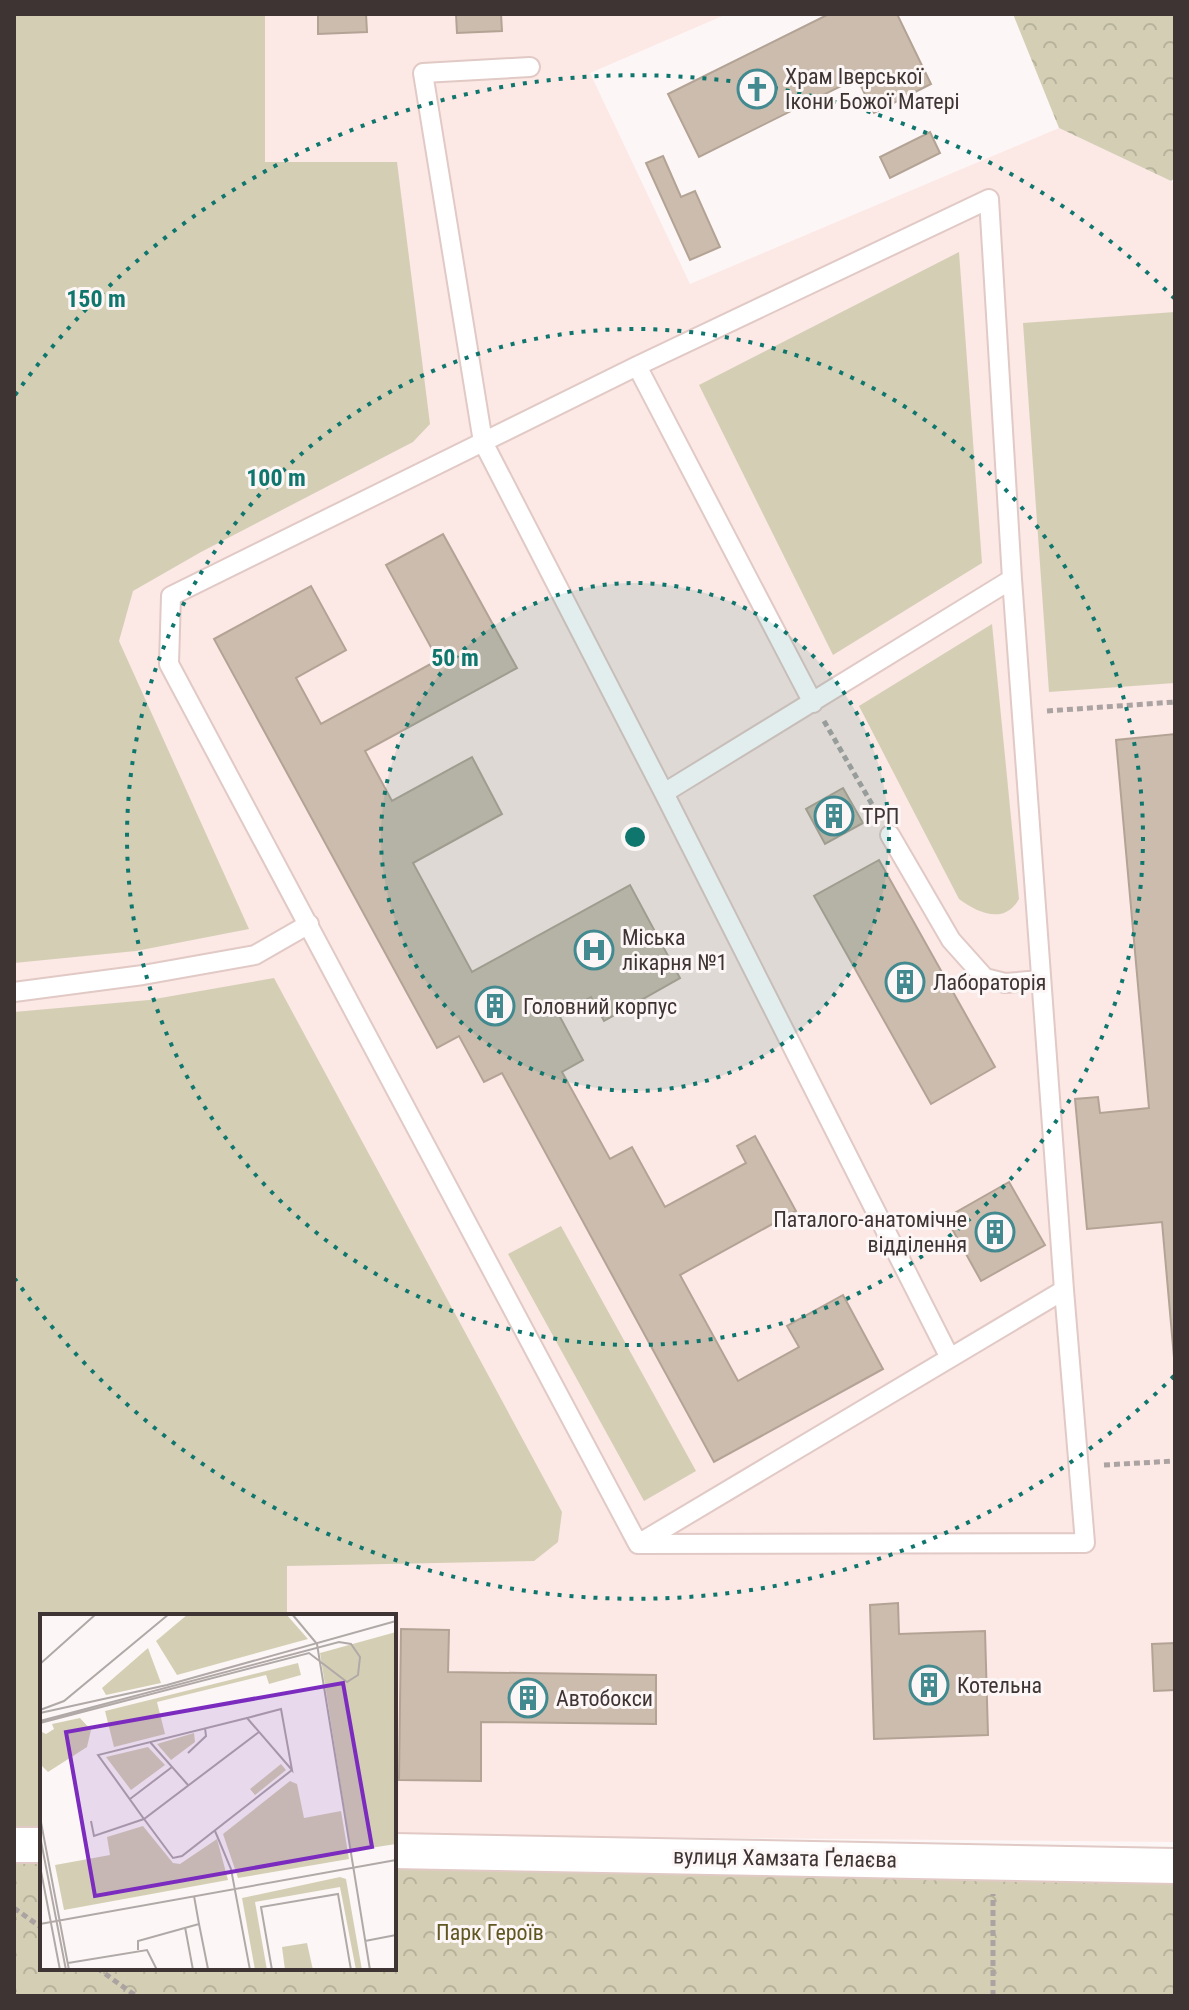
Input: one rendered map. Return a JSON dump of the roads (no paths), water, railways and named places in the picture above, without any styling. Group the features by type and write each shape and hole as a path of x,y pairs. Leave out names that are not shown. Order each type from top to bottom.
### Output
{"street":[{"path":"14,1845 40,1845"},
{"name":"вулиця Хамзата Ґелаєва","path":"396,1851 1175,1866"}],"lane":[{"path":"530,67 423,73 483,442 950,1358"},
{"path":"989,199 1012,579 1085,1543 638,1544 169,664 171,596 637,366 989,199"},
{"path":"637,366 813,703"},
{"path":"664,793 1012,579"},
{"path":"890,835 951,940 985,978 1005,983 1041,980"},
{"path":"14,992 143,975 255,955 309,924"},
{"path":"638,1544 1064,1290"}],"place":[{"name":"Храм Іверської Ікони Божої Матері","path":"757,89"},
{"name":"ТРП","path":"834,816"},
{"name":"Міська лікарня №1","path":"594,950"},
{"name":"Лабораторія","path":"905,982"},
{"name":"Головний корпус","path":"495,1006"},
{"name":"Паталого-анатомічне відділення","path":"995,1232"},
{"name":"Котельна","path":"929,1685"},
{"name":"Автобокси","path":"528,1698"}],"park label":[{"name":"Парк Героїв","path":"490,1932"}]}
